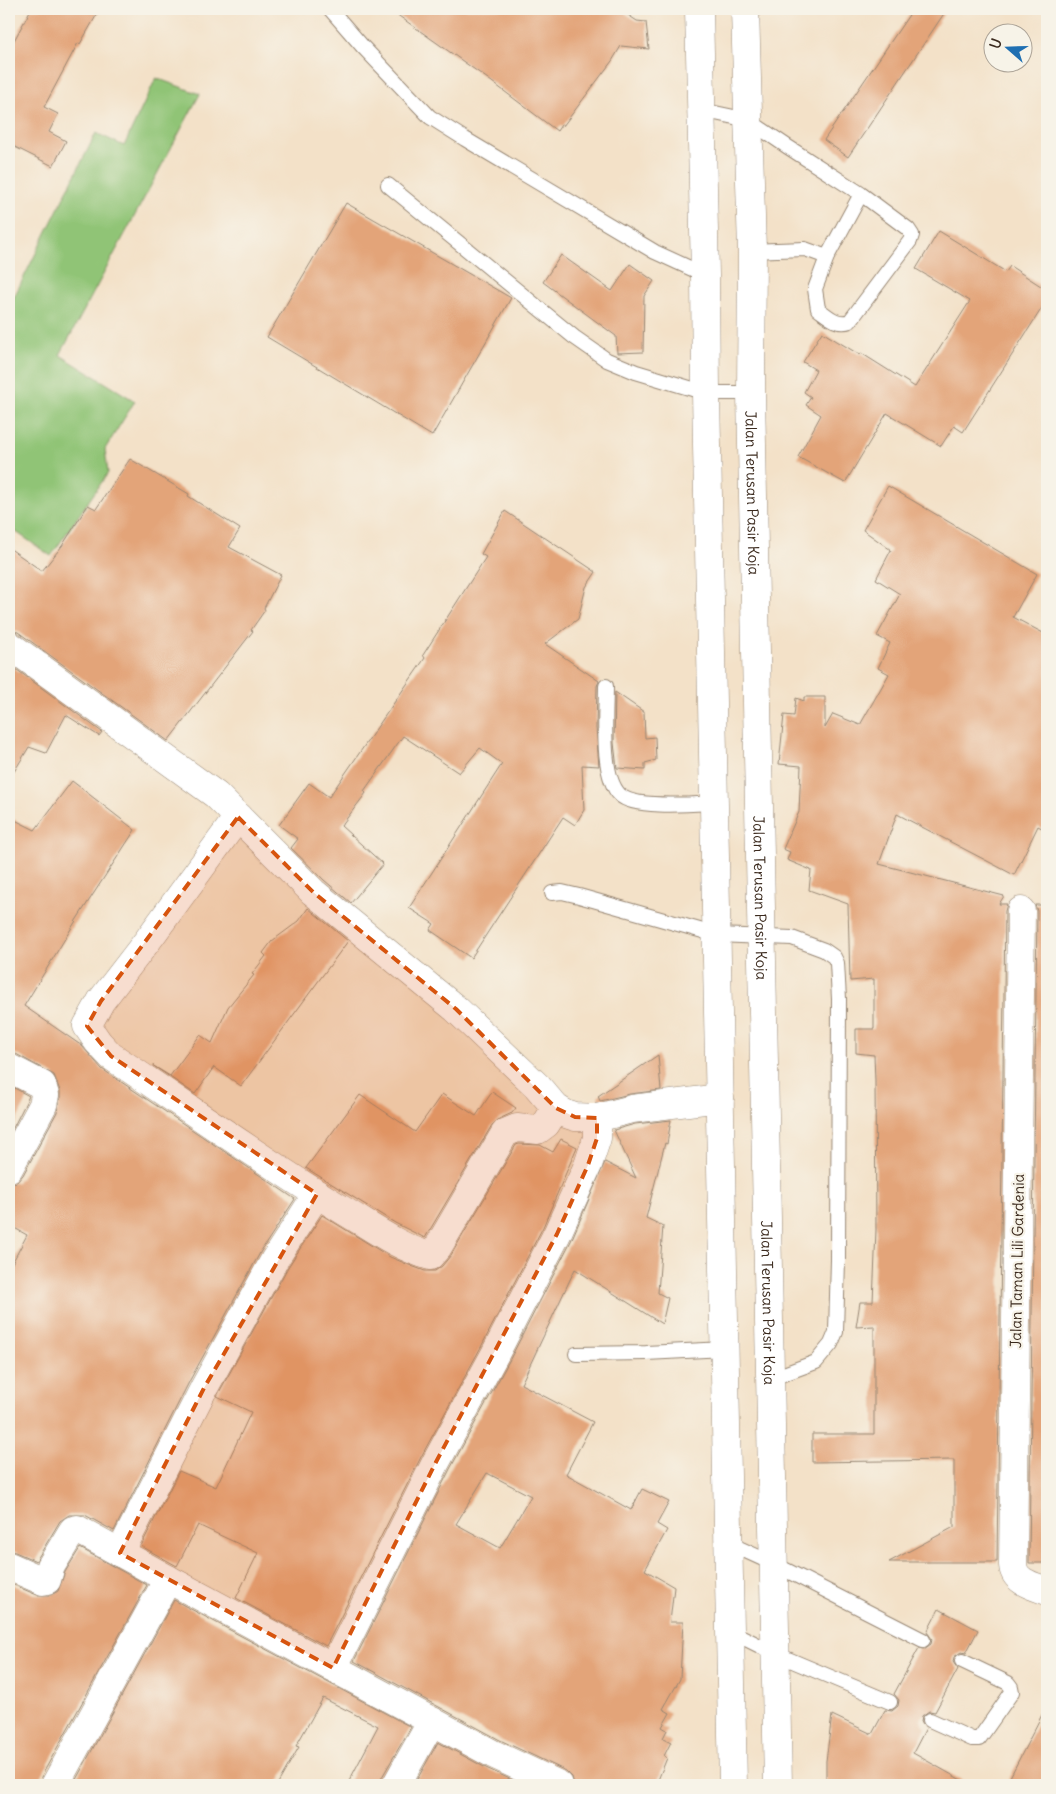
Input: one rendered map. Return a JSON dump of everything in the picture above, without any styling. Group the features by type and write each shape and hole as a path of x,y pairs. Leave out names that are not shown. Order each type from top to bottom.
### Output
{"street":[{"path":"699,9 706,275 706,393 733,1785"},
{"name":"Jalan Terusan Pasir Koja","path":"745,9 752,251 751,393 778,1785"},
{"path":"9,645 216,796 312,892 456,1009 537,1086 556,1108 575,1117 597,1118 632,1109 720,1098"},
{"path":"238,817 101,1001 88,1026 98,1042 111,1056 317,1194 394,1240 418,1253 430,1256 438,1247 505,1133 517,1128 538,1130 546,1124 556,1108"},
{"name":"Jalan Taman Lili Gardenia","path":"1021,911 1013,1572 1017,1577 1047,1591"},
{"path":"9,1068 42,1085 45,1095 43,1105 9,1168"},
{"path":"333,1668 436,1462 557,1234 588,1166 597,1138 597,1118"},
{"path":"120,1553 204,1388 275,1259 317,1194"},
{"path":"9,1566 43,1581 47,1580 52,1566 71,1533 73,1530 78,1529 493,1754 558,1785"},
{"path":"56,1785 168,1579"},
{"path":"396,1785 432,1721"}],"lane":[{"path":"330,9 430,117 655,252 706,275"},
{"path":"701,110 748,120 788,148 861,194 908,229 912,235 910,241 850,321 844,324 838,323 818,309 816,289 826,257 861,194"},
{"path":"388,186 574,337 607,360 636,372 706,393 751,393"},
{"path":"752,251 805,249 826,257"},
{"path":"606,686 606,763 612,784 620,796 661,805 714,803"},
{"path":"552,893 562,892 579,896 716,935 792,938 824,950 834,957 837,964 839,999 836,1332 831,1344 816,1362 770,1379"},
{"path":"576,1354 725,1349"},
{"path":"728,1543 774,1564 923,1640"},
{"path":"730,1631 776,1654 890,1702"},
{"path":"930,1720 972,1739 980,1739 1012,1692 1008,1682 962,1661"}],"highlighted area":[{"path":"238,817 313,892 456,1009 556,1108 575,1117 597,1118 597,1138 588,1165 557,1234 436,1462 333,1668 120,1553 204,1388 317,1194 111,1056 87,1026 101,1001"}],"green space":[{"path":"156,78 200,94 60,355 135,401 105,449 108,473 51,556 9,527 9,307 96,133 124,146"}],"building":[{"path":"31,9 100,9 80,44 78,43 44,107 58,114 49,132 66,141 53,166 9,144 9,50"},
{"path":"389,9 619,9 637,21 646,22 649,49 621,46 612,61 563,126 561,125 557,131 488,79"},
{"path":"913,9 947,9 848,157 824,140"},
{"path":"346,203 511,298 432,436 267,337"},
{"path":"939,231 1006,272 1010,266 1047,290 1047,300 963,432 954,426 941,446 887,413 845,483 798,457 821,415 806,405 811,397 804,392 816,370 803,362 822,332 860,355 861,353 915,387 970,301 916,269"},
{"path":"561,255 612,291 630,264 654,281 644,296 643,352 617,353 616,336 543,282"},
{"path":"130,459 189,494 188,496 240,529 229,547 281,575 264,608 265,610 251,630 253,631 168,741 18,632 9,630 9,548 42,571 62,546 88,505 96,509"},
{"path":"888,486 1037,574 1013,617 1047,635 1047,831 1038,826 1014,875 897,814 879,864 1004,896 999,904 1007,904 1005,911 997,1562 889,1562 954,1527 954,1460 812,1462 812,1434 874,1434 874,1326 856,1327 860,1302 873,1302 876,1230 874,1055 856,1053 856,1029 874,1029 874,979 850,981 848,904 809,890 811,870 787,860 790,852 783,849 799,812 801,766 779,764 784,715 794,716 796,698 804,701 804,697 825,697 825,728 833,714 860,725 889,674 878,668 890,643 877,636 900,594 876,579 891,550 863,530"},
{"path":"505,511 596,572 586,587 578,619 545,644 599,681 597,686 596,728 599,766 582,765 584,810 575,825 563,817 471,958 430,930 434,924 409,908 502,764 480,748 459,773 403,736 364,791 366,793 341,826 383,864 351,903 291,848 298,839 279,825 309,783 329,797 425,658 423,655 486,557 481,554"},
{"path":"9,664 102,732 99,736 66,715 46,753 29,747 9,780"},
{"path":"615,692 644,712 645,738 655,737 656,760 645,763 645,770 617,768 614,743"},
{"path":"72,781 135,830 77,919 24,1006 82,1046 102,1069 295,1199 261,1251 190,1380 114,1531 85,1515 69,1515 60,1521 36,1561 9,1551 9,1269 27,1235 9,1225 9,1184 17,1182 23,1175 57,1112 60,1091 54,1075 9,1052 9,817 35,830"},
{"path":"1035,905 1047,905 1047,1563 1029,1563 1037,911"},
{"path":"308,908 348,941 241,1086 214,1067 195,1094 152,1065 170,1076 200,1035 212,1043 228,1007 254,975 252,974 266,956 263,953 272,941 299,921"},
{"path":"658,1055 661,1090 630,1094 600,1101 598,1096"},
{"path":"9,1085 29,1096 9,1136"},
{"path":"492,1092 516,1108 512,1113 499,1119 492,1125 425,1238 395,1223 306,1168 360,1095 415,1132 442,1094 476,1116"},
{"path":"671,1120 667,1144 665,1143 646,1218 663,1226 658,1293 668,1298 662,1324 575,1269 521,1384 593,1422 566,1474 631,1510 642,1489 669,1502 657,1524 667,1530 645,1570 674,1587 670,1622 683,1622 680,1679 663,1709 670,1713 662,1727 667,1730 663,1738 671,1742 664,1756 667,1758 656,1785 574,1785 572,1777 566,1771 500,1740 354,1661 450,1469 571,1241 605,1162 636,1178 614,1130 635,1124","holes":["487,1473 531,1496 500,1548 456,1524"]},
{"path":"561,1139 577,1147 543,1227 422,1455 326,1646 236,1598 258,1553 198,1525 177,1566 141,1546 179,1471 216,1487 251,1412 217,1396 288,1267 322,1215 390,1257 425,1271 435,1271 451,1255 516,1145 540,1145 553,1152"},
{"path":"80,1548 147,1585 41,1777 39,1785 9,1785 9,1583 37,1595 51,1595 58,1591 65,1572"},
{"path":"174,1600 411,1727 382,1777 380,1785 347,1785 378,1726 323,1698 296,1746 299,1747 277,1785 73,1785"},
{"path":"939,1609 978,1630 966,1653 961,1652 954,1657 953,1662 958,1669 935,1712 929,1711 922,1716 921,1721 926,1728 913,1753 970,1785 826,1785 826,1761 832,1715 872,1734 885,1710 892,1711 898,1706 899,1700 894,1694 919,1648 924,1649 931,1644 932,1639 927,1632"},
{"path":"1047,1705 1047,1785 1006,1785"},
{"path":"438,1742 486,1768 523,1785 414,1785"}]}
